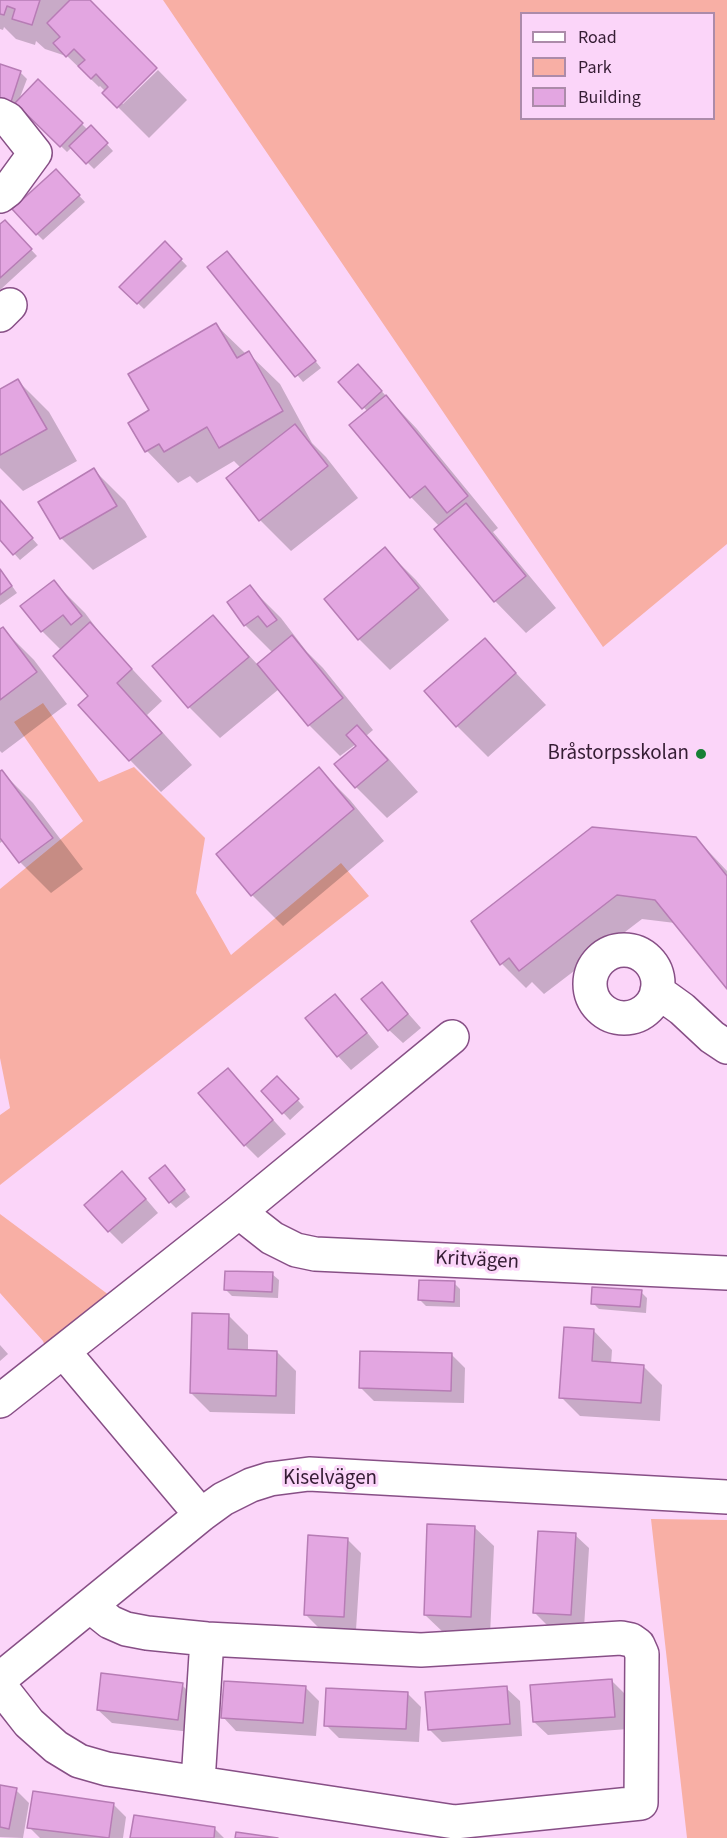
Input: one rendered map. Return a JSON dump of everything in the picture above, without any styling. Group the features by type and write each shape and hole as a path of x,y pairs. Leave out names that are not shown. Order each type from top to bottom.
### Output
{"street":[{"path":"0,115 8,119 35,153 8,190 0,196"},
{"path":"657,991 727,1047"},
{"path":"0,1401 239,1212 452,1037"},
{"name":"Kritvägen","path":"239,1212 272,1238 296,1250 315,1254 727,1273"},
{"path":"63,1352 201,1515"},
{"name":"Kiselvägen","path":"0,1679 201,1515 223,1499 251,1485 270,1479 309,1474 727,1497"},
{"path":"0,1686 29,1723 56,1747 80,1761 107,1769 455,1822 641,1803 642,1654 638,1645 631,1640 621,1638 421,1650 207,1638 126,1629 110,1622 90,1606"},
{"path":"198,1782 207,1638"}],"green space":[{"path":"163,0 727,0 727,544 603,647"},
{"path":"43,703 99,782 134,767 205,838 196,893 231,955 341,863 369,896 0,1185 0,1115 10,1108 0,1058 0,889 83,821 14,722"},
{"path":"0,1214 117,1301 50,1359 43,1341 0,1293"},
{"path":"651,1519 727,1520 727,1838 687,1838"}],"building":[{"path":"0,0 40,0 32,25 12,19 15,9 7,6 4,15 0,14"},
{"path":"70,0 90,0 157,68 117,108 102,93 108,87 96,74 91,79 78,66 85,60 74,49 66,57 53,43 60,37 47,23"},
{"path":"0,64 21,71 11,102 0,99"},
{"path":"38,79 83,123 60,147 15,103"},
{"path":"91,125 108,143 86,164 69,146"},
{"path":"56,169 80,195 36,235 12,209"},
{"path":"5,220 32,249 0,278 0,224"},
{"path":"165,241 182,259 137,304 119,287"},
{"path":"227,251 316,361 295,377 207,267"},
{"path":"216,323 237,358 249,351 283,411 219,448 207,427 164,452 159,444 145,452 128,423 149,410 128,374"},
{"path":"358,364 382,391 362,409 338,382"},
{"path":"18,379 47,429 0,455 0,389"},
{"path":"386,395 468,496 447,513 425,486 410,498 349,425"},
{"path":"295,424 328,466 259,521 226,478"},
{"path":"94,468 117,506 60,539 38,502"},
{"path":"0,500 33,538 13,555 0,540"},
{"path":"466,503 526,576 494,602 434,529"},
{"path":"385,547 419,588 358,640 324,599"},
{"path":"0,569 12,586 0,595"},
{"path":"54,580 82,616 71,625 63,615 41,632 20,606"},
{"path":"250,585 277,620 267,627 258,616 244,626 227,602"},
{"path":"213,615 249,657 188,708 152,666"},
{"path":"90,622 132,669 117,683 162,733 129,761 78,705 88,696 53,656"},
{"path":"3,627 37,672 0,700 0,629"},
{"path":"292,635 343,698 308,726 257,664"},
{"path":"485,638 516,673 456,727 424,691"},
{"path":"357,725 388,760 355,788 334,764 356,746 346,735"},
{"path":"319,767 354,809 251,896 216,854"},
{"path":"2,770 53,838 19,863 0,838 0,771"},
{"path":"592,827 696,837 727,876 727,989 655,900 617,895 519,971 509,958 500,965 471,921"},
{"path":"382,982 408,1014 388,1031 361,999"},
{"path":"335,994 367,1033 337,1057 305,1018"},
{"path":"228,1068 273,1120 244,1146 198,1093"},
{"path":"277,1076 299,1099 282,1114 261,1091"},
{"path":"165,1165 185,1190 169,1203 149,1178"},
{"path":"122,1171 146,1199 108,1232 84,1205"},
{"path":"225,1271 273,1272 272,1292 224,1290"},
{"path":"419,1280 455,1281 454,1302 418,1300"},
{"path":"592,1287 642,1290 640,1307 591,1304"},
{"path":"192,1313 229,1314 228,1349 277,1351 276,1396 190,1393"},
{"path":"564,1327 594,1329 592,1361 644,1365 641,1403 559,1398"},
{"path":"360,1351 452,1353 451,1391 359,1388"},
{"path":"427,1524 475,1526 471,1617 424,1615"},
{"path":"538,1531 576,1533 571,1615 533,1613"},
{"path":"308,1535 348,1538 344,1617 304,1615"},
{"path":"101,1673 183,1683 178,1720 97,1710"},
{"path":"612,1679 615,1717 533,1722 530,1685"},
{"path":"224,1681 306,1686 303,1723 221,1718"},
{"path":"507,1686 510,1724 428,1730 425,1692"},
{"path":"326,1688 408,1692 406,1729 324,1726"},
{"path":"0,1785 17,1788 9,1829 0,1827"},
{"path":"33,1791 114,1803 109,1838 27,1828"},
{"path":"134,1815 215,1827 214,1838 130,1838"},
{"path":"236,1832 278,1838 235,1838"}],"place":[{"name":"Bråstorpsskolan","path":"701,754"}]}
